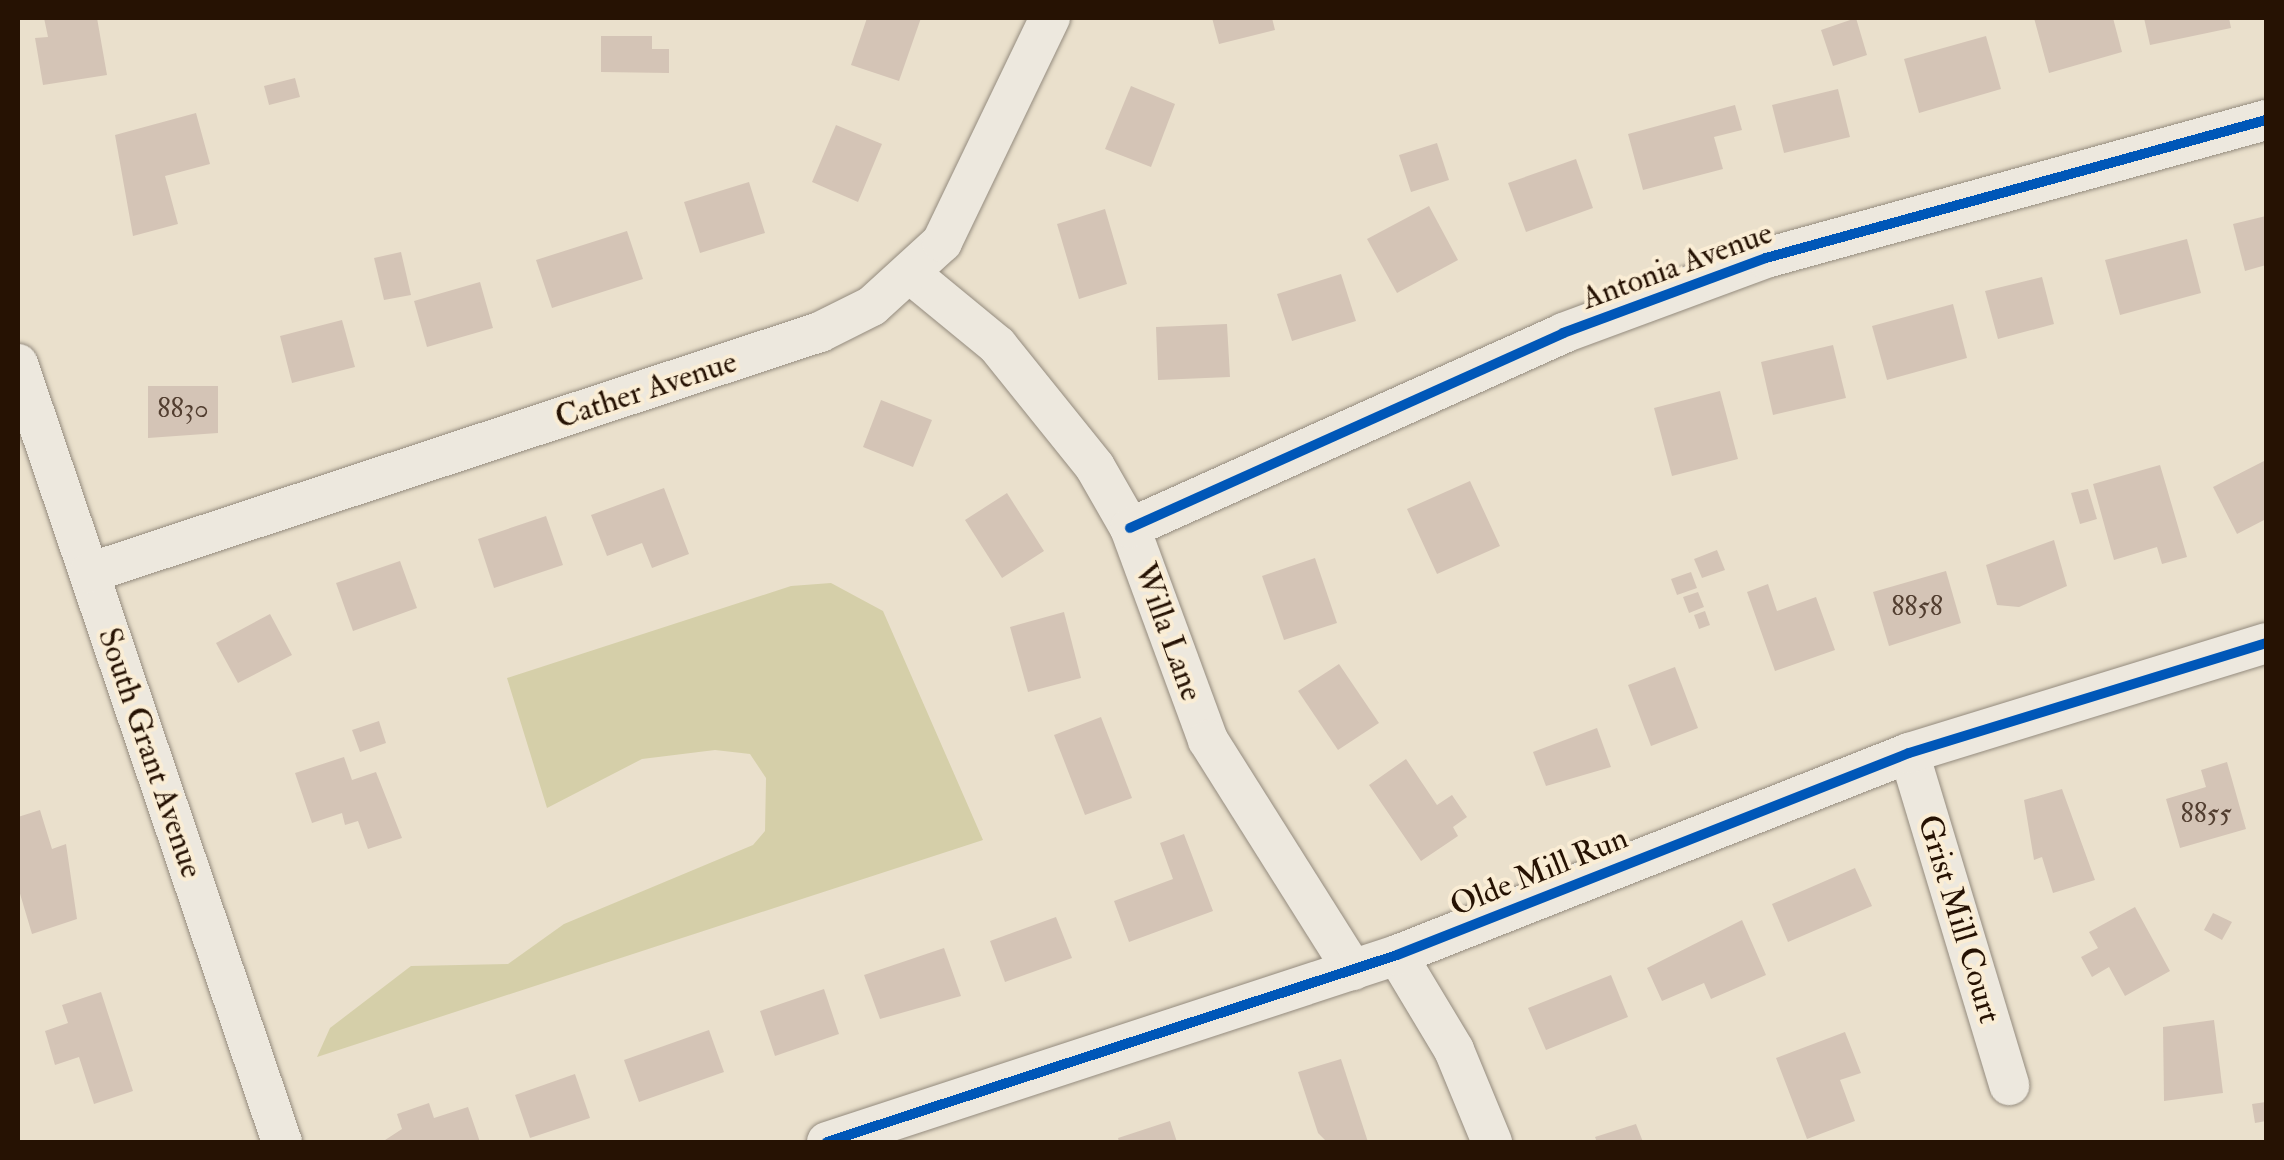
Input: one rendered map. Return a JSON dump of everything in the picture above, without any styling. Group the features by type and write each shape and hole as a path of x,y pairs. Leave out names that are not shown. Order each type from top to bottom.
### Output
{"street":[{"name":"Cather Avenue","path":"89,573 820,332 913,276 942,242 1050,18"},
{"name":"Antonia Avenue","path":"1130,528 1563,333 1766,258 2266,120"},
{"name":"Willa Lane","path":"913,276 997,344 1051,406 1130,528 1208,740 1353,970"},
{"name":"South Grant Avenue","path":"18,364 282,1142"},
{"name":"Olde Mill Run","path":"851,1139 1397,955 1909,753 2266,643"},
{"name":"Grist Mill Court","path":"1909,753 2009,1086"},
{"path":"1397,955 1454,1050 1492,1142"}],"shaded area":[{"path":"831,583 883,611 983,840 317,1057 330,1028 411,966 508,964 564,924 753,845 765,831 766,778 750,754 715,750 642,759 547,808 507,678 791,586"}],"building":[{"path":"44,18 97,18 107,75 43,85 35,38 48,37"},
{"path":"867,18 921,18 899,81 851,65"},
{"path":"1212,18 1272,18 1275,30 1219,44"},
{"path":"1856,18 1867,55 1833,66 1821,30"},
{"path":"2034,18 2113,18 2122,52 2049,73"},
{"path":"2144,18 2229,18 2231,28 2150,45"},
{"path":"601,36 652,36 652,49 669,49 669,73 601,72"},
{"path":"1986,36 2001,89 1919,113 1904,59"},
{"path":"295,78 300,97 269,105 264,86"},
{"path":"1131,86 1175,104 1151,167 1105,149"},
{"path":"1838,89 1850,137 1784,153 1772,105"},
{"path":"1735,105 1742,130 1714,137 1723,169 1643,190 1628,134"},
{"path":"196,113 210,164 165,176 178,224 133,236 115,135"},
{"path":"836,125 882,144 858,202 812,182"},
{"path":"1437,143 1449,180 1411,192 1399,155"},
{"path":"1576,159 1593,208 1526,232 1508,183"},
{"path":"749,182 765,233 700,253 684,202"},
{"path":"1429,206 1458,260 1397,293 1367,239"},
{"path":"1105,209 1127,284 1079,299 1057,224"},
{"path":"2266,216 2266,265 2245,271 2233,224"},
{"path":"627,231 643,279 552,308 536,260"},
{"path":"2187,239 2201,293 2120,315 2105,260"},
{"path":"401,252 411,295 384,300 374,258"},
{"path":"1341,274 1356,321 1292,341 1277,294"},
{"path":"2042,277 2054,324 1998,339 1985,291"},
{"path":"480,282 493,328 427,347 414,301"},
{"path":"1953,304 1967,358 1887,380 1872,326"},
{"path":"342,320 355,367 292,383 280,336"},
{"path":"1227,324 1230,377 1158,380 1156,327"},
{"path":"1833,345 1846,398 1773,415 1761,362"},
{"path":"148,386 218,386 218,433 148,438"},
{"path":"1720,391 1738,459 1672,476 1654,408"},
{"path":"881,400 932,420 913,467 863,447"},
{"path":"2266,460 2266,519 2237,534 2213,487"},
{"path":"2160,465 2187,557 2162,564 2157,547 2114,560 2093,484"},
{"path":"1470,481 1500,546 1437,574 1407,509"},
{"path":"664,488 689,554 652,568 642,543 607,556 591,515"},
{"path":"2088,489 2097,519 2080,524 2071,493"},
{"path":"1007,493 1044,551 1002,578 965,520"},
{"path":"546,516 563,565 494,588 478,539"},
{"path":"2054,540 2067,586 2019,607 1997,605 1986,565"},
{"path":"1717,550 1725,570 1702,578 1694,559"},
{"path":"1315,558 1337,623 1284,640 1262,576"},
{"path":"400,561 417,608 353,631 336,583"},
{"path":"1946,571 1961,623 1889,646 1873,592"},
{"path":"1691,572 1697,588 1677,595 1671,579"},
{"path":"1768,584 1777,611 1816,597 1835,650 1775,671 1747,592"},
{"path":"1698,592 1704,607 1689,613 1683,597"},
{"path":"1705,611 1710,625 1699,629 1694,615"},
{"path":"1064,612 1081,678 1028,692 1010,627"},
{"path":"270,614 292,655 238,683 216,643"},
{"path":"1339,664 1379,723 1338,750 1298,691"},
{"path":"1675,667 1698,728 1651,746 1628,685"},
{"path":"1101,717 1132,798 1085,815 1054,735"},
{"path":"379,721 386,743 360,752 352,730"},
{"path":"1597,728 1611,767 1546,786 1533,752"},
{"path":"344,757 352,780 376,772 402,838 368,849 358,821 345,825 342,813 312,823 295,773"},
{"path":"1406,759 1437,805 1452,795 1467,817 1453,827 1458,836 1421,861 1369,785"},
{"path":"2227,762 2246,829 2180,848 2166,799 2206,787 2201,770"},
{"path":"2062,789 2095,880 2053,893 2042,857 2034,860 2024,800"},
{"path":"40,810 52,849 66,844 77,919 32,934 18,887 18,817"},
{"path":"1184,834 1213,911 1129,942 1114,901 1173,879 1160,843"},
{"path":"1855,868 1872,906 1788,942 1772,904"},
{"path":"2135,907 2170,971 2125,996 2109,967 2092,977 2081,957 2098,948 2089,932"},
{"path":"2213,913 2232,922 2222,940 2204,930"},
{"path":"1056,917 1072,958 1005,982 990,941"},
{"path":"1742,920 1766,975 1711,999 1704,983 1662,1001 1647,968"},
{"path":"944,948 961,996 880,1019 864,975"},
{"path":"1611,975 1628,1017 1546,1050 1528,1008"},
{"path":"824,989 839,1034 775,1056 760,1011"},
{"path":"101,992 133,1091 94,1104 79,1057 55,1065 45,1031 68,1023 62,1005"},
{"path":"2214,1020 2223,1093 2164,1101 2163,1027"},
{"path":"709,1030 724,1072 639,1102 624,1060"},
{"path":"1845,1032 1861,1073 1840,1080 1855,1121 1807,1139 1776,1058"},
{"path":"1341,1059 1368,1142 1327,1142 1318,1133 1298,1072"},
{"path":"575,1074 590,1118 530,1138 515,1095"},
{"path":"2266,1102 2266,1121 2255,1123 2252,1104"},
{"path":"429,1103 434,1118 468,1107 480,1142 382,1142 402,1129 397,1114"},
{"path":"1170,1121 1177,1142 1119,1142 1118,1138"},
{"path":"1636,1124 1643,1142 1597,1142 1595,1137"}],"cycle path":[{"path":"1130,528 1563,333 1766,258 2266,120"},
{"path":"827,1142 1397,955 1909,753 2266,643"}]}
